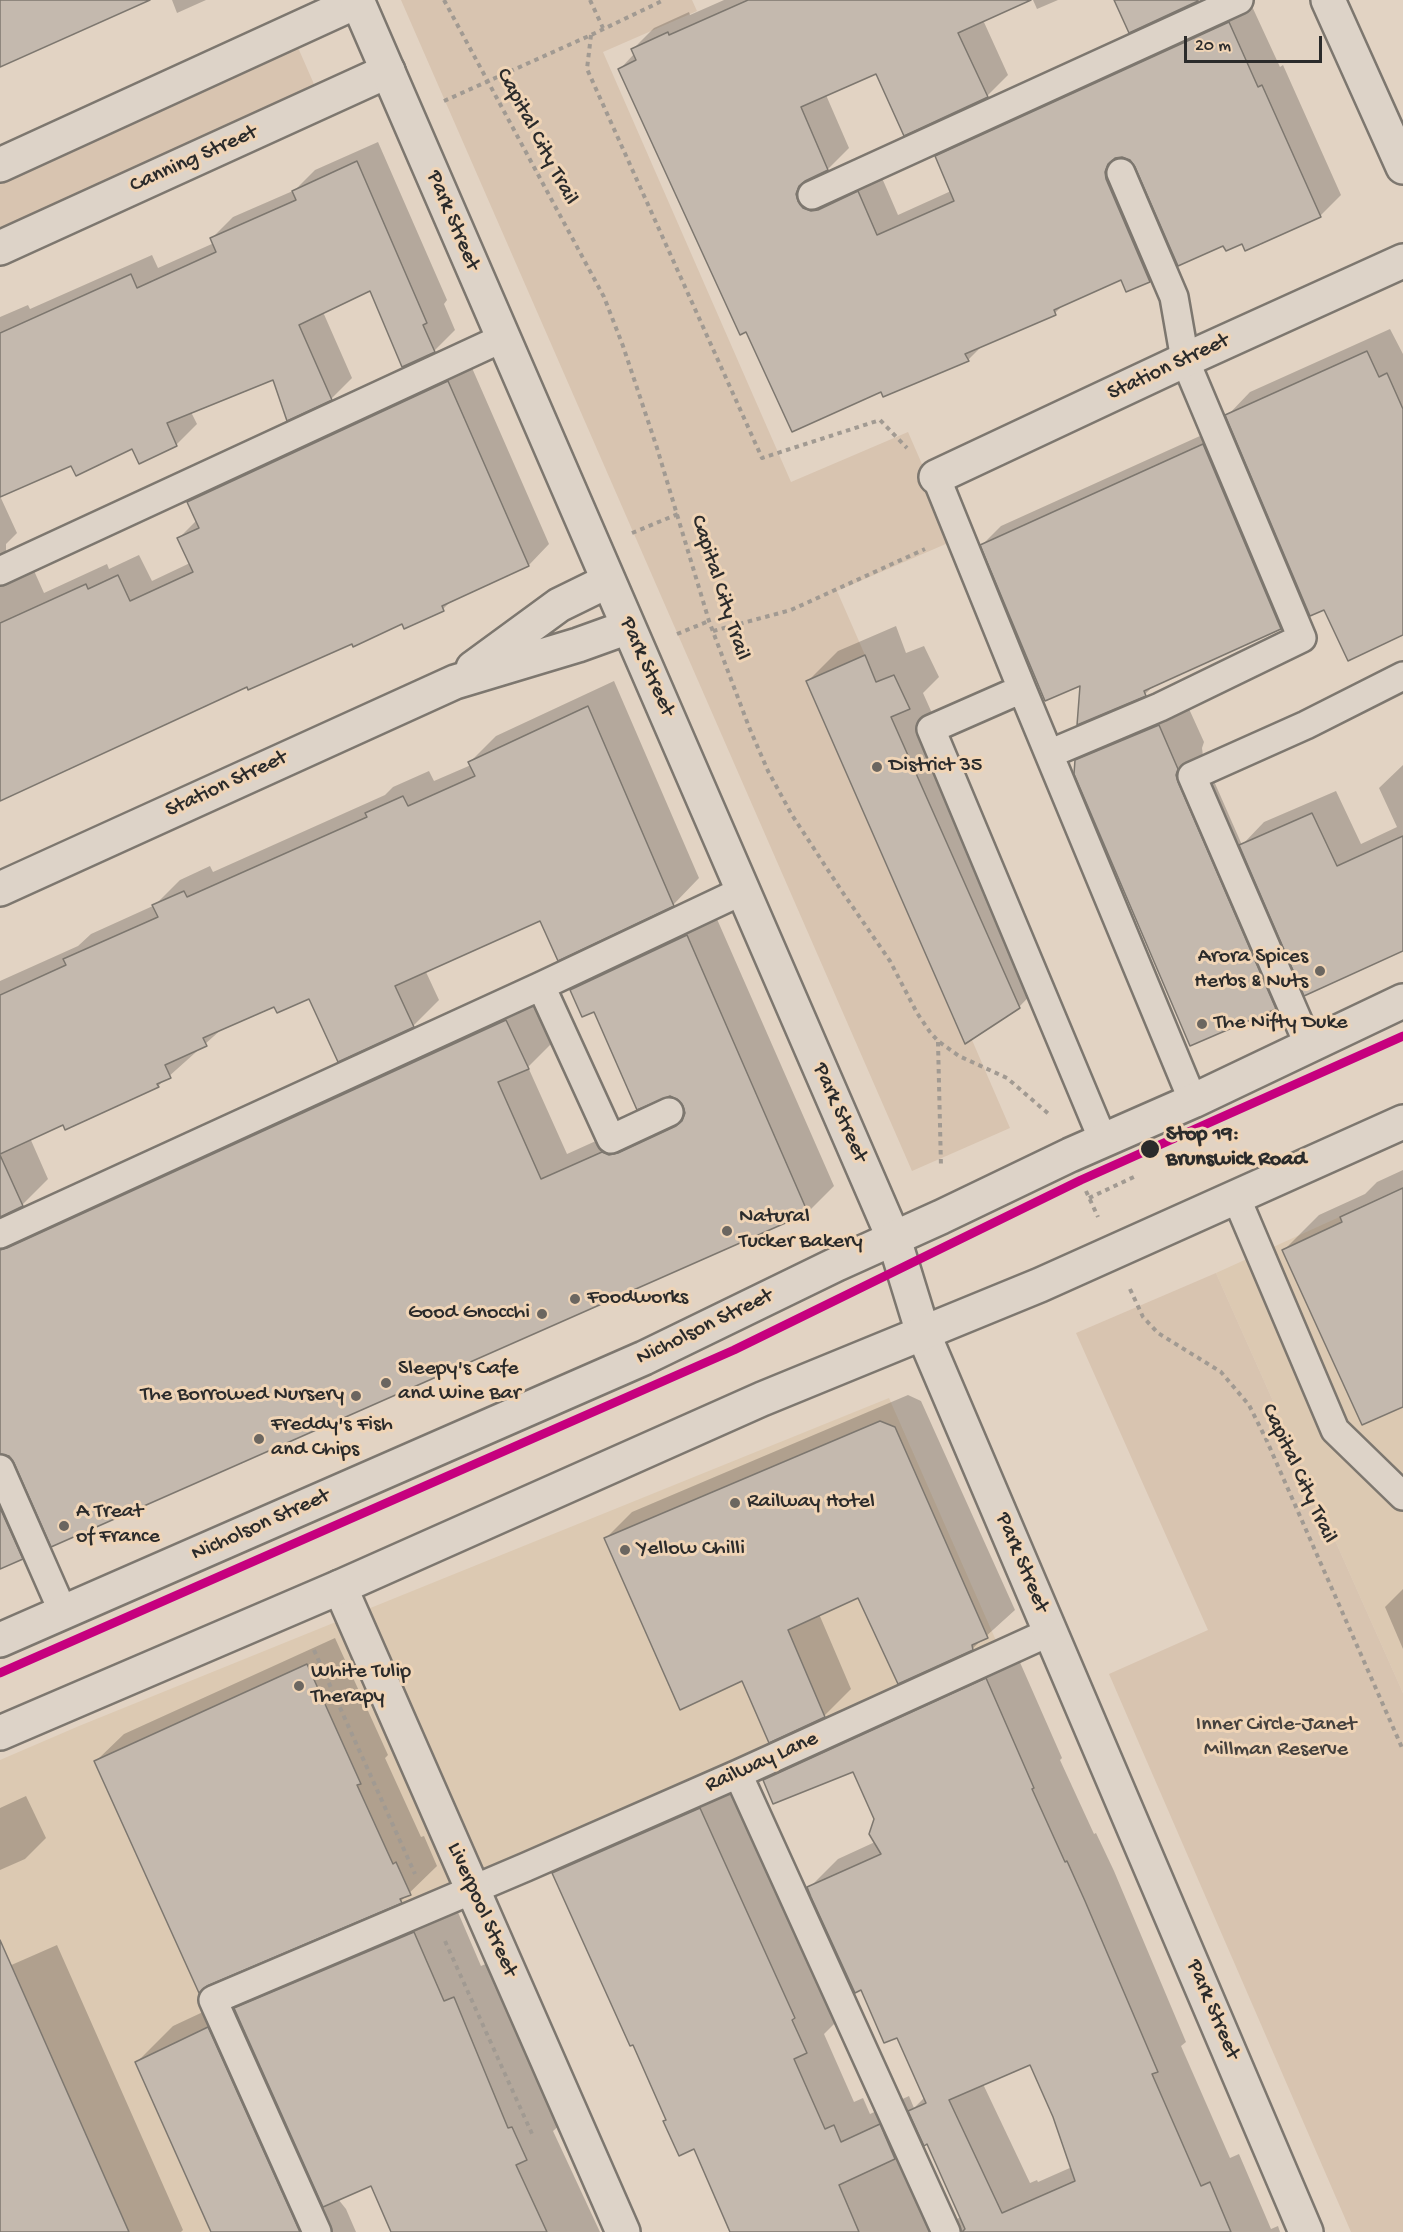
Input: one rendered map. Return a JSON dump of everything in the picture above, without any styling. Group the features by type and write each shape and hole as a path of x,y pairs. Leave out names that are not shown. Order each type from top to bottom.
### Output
{"street":[{"path":"1328,0 1403,167"},
{"path":"0,165 358,1"},
{"name":"Park Street","path":"358,1 894,1239 923,1333 1306,2232"},
{"name":"Canning Street","path":"0,248 388,71"},
{"name":"Station Street","path":"936,477 1403,261"},
{"name":"Station Street","path":"455,681 559,605 608,580"},
{"name":"Station Street","path":"0,889 455,681 578,645 628,627"},
{"name":"Nicholson Street","path":"0,1640 644,1358 837,1264 1103,1140 1193,1101 1403,1001"},
{"path":"0,1733 340,1587 762,1399 1040,1285 1403,1122"},
{"name":"Liverpool Street","path":"340,1587 623,2232"}],"lane":[{"path":"812,195 1239,0"},
{"path":"1048,754 1160,707 1302,638 1185,360 1174,297 1121,173"},
{"path":"0,571 503,338"},
{"path":"936,477 1048,754 1193,1101"},
{"path":"1309,1046 1192,776 1306,725 1403,676"},
{"path":"1022,689 932,729 1103,1140"},
{"path":"0,1234 542,986 742,891"},
{"path":"542,986 611,1139 669,1112"},
{"path":"1236,1197 1335,1430 1403,1496"},
{"path":"0,1469 63,1612"},
{"name":"Railway Lane","path":"317,2232 213,2000 472,1891 738,1774 1050,1632"},
{"path":"738,1774 946,2232"}],"path":[{"name":"Capital City Trail","path":"444,0 604,297 627,357 713,631 768,771 792,815 890,961 917,1013 938,1041 959,1056 1007,1078 1054,1119"},
{"path":"590,0 603,28"},
{"path":"487,82 664,0"},
{"path":"591,35 587,69 762,458 880,420 936,477"},
{"path":"594,548 678,514"},
{"path":"713,631 791,610 958,533"},
{"path":"938,1041 941,1167"},
{"path":"1089,1198 1136,1176"},
{"name":"Capital City Trail","path":"1113,1252 1135,1303 1151,1326 1158,1333 1221,1372 1249,1405 1403,1750"}],"shaded area":[{"path":"1403,1188 1403,1693 1216,1273"},
{"path":"889,1398 998,1645 199,1995 305,2232 0,2232 0,1760"}],"green space":[{"path":"401,0 692,0 697,11 603,52 791,482 908,432 955,540 837,591 865,655 806,681 964,1043 972,1040 1010,1128 912,1171"},
{"path":"296,43 317,91 0,236 0,179"},
{"name":"Inner Circle-Janet Millman Reserve","path":"1216,1273 1403,1693 1403,2232 1351,2232 1109,1674 1208,1630 1076,1333"}],"building":[{"path":"0,0 150,0 0,67"},
{"path":"748,0 1031,0 958,33 988,97 904,136 876,74 801,107 828,170 799,186 796,194 803,208 811,211 818,210 858,191 877,235 954,201 935,156 1229,22 1258,87 1262,85 1321,217 1245,251 1242,244 1226,251 1223,246 1178,266 1135,167 1130,160 1122,157 1115,158 1108,164 1105,172 1106,179 1150,282 1126,292 1121,280 1054,310 1056,315 965,354 969,361 883,397 881,392 792,432 746,332 740,335 618,69 636,60 631,49"},
{"path":"1114,0 1198,0 1198,1 1129,33"},
{"path":"357,161 427,323 423,325 435,352 402,367 370,291 299,325 332,400 287,421 273,380 167,423 177,446 139,464 132,449 76,476 71,466 0,497 0,333 131,274 137,288 216,252 210,238 296,200 292,191"},
{"path":"1367,351 1379,377 1387,373 1403,409 1403,635 1348,661 1324,610 1310,616 1225,415"},
{"path":"448,381 529,566 442,606 444,611 404,629 402,624 353,647 352,644 248,690 247,687 0,801 0,623 86,584 88,589 118,575 130,601 193,572 177,538 199,528 187,502"},
{"path":"1203,444 1281,629 1144,691 1146,696 1077,725 1080,686 1045,701 980,545"},
{"path":"865,655 876,682 894,675 910,709 891,717 1020,1008 965,1044 806,681"},
{"path":"588,706 674,906 558,961 540,921 395,986 414,1027 338,1062 309,999 277,1013 274,1007 203,1038 207,1046 165,1065 171,1078 157,1084 159,1087 65,1130 63,1125 0,1154 0,995 66,965 63,959 158,917 152,905 184,891 187,897 367,817 365,813 403,796 408,806 475,776 468,762"},
{"path":"1159,725 1178,769 1176,775 1178,782 1276,1009 1190,1046 1074,774 1075,760"},
{"path":"1312,813 1337,866 1403,836 1403,951 1304,996 1239,845"},
{"path":"687,935 808,1213 51,1547 14,1463 9,1456 0,1454 0,1250 506,1020 529,1069 498,1082 541,1179 602,1152 609,1155 618,1153 676,1126 682,1121 685,1113 683,1106 670,1096 637,1110 594,1012 582,1017 570,990"},
{"path":"0,1155 23,1206 0,1217"},
{"path":"1403,1188 1403,1407 1362,1425 1282,1250 1342,1222 1340,1217"},
{"path":"880,1421 895,1427 988,1638 972,1645 973,1650 898,1684 858,1598 788,1630 825,1717 769,1743 742,1681 680,1710 604,1538"},
{"path":"0,1508 23,1559 0,1569"},
{"path":"307,1664 361,1784 357,1785 393,1864 396,1862 411,1895 400,1899 402,1903 207,1986 199,1993 94,1761"},
{"path":"986,1678 1034,1788 1032,1789 1085,1901 1158,2072 1152,2074 1201,2186 1210,2182 1231,2232 962,2232 965,2229 927,2144 924,2146 908,2111 926,2103 897,2038 884,2043 861,1990 855,1993 807,1887 881,1854 869,1834 874,1819 853,1772 773,1804 763,1780","holes":["1030,2065 1053,2117 1075,2181 1002,2213 949,2100"]},
{"path":"700,1808 795,2018 792,2020 807,2053 794,2059 825,2129 834,2125 841,2142 880,2124 895,2159 839,2185 859,2232 730,2232 694,2149 679,2156 633,2045 630,2046 552,1873"},
{"path":"414,1932 444,2001 454,1997 508,2128 512,2127 527,2160 516,2165 547,2232 391,2232 371,2186 323,2207 234,2008"},
{"path":"0,1940 129,2232 0,2232"},
{"path":"208,2027 300,2232 211,2232 135,2062"}],"transit line":[{"path":"0,1673 734,1350 1081,1180 1403,1036"}],"place":[{"name":"District 35","path":"877,767"},
{"name":"Arora Spices Herbs & Nuts","path":"1320,971"},
{"name":"The Nifty Duke","path":"1202,1024"},
{"name":"Stop 19: Brunswick Road","path":"1150,1149"},
{"name":"Natural Tucker Bakery","path":"727,1231"},
{"name":"Foodworks","path":"575,1299"},
{"name":"Good Gnocchi","path":"542,1314"},
{"name":"Sleepy's Cafe and Wine Bar","path":"386,1383"},
{"name":"The Borrowed Nursery","path":"356,1396"},
{"name":"Freddy's Fish and Chips","path":"259,1439"},
{"name":"Railway Hotel","path":"735,1503"},
{"name":"A Treat of France","path":"64,1526"},
{"name":"Yellow Chilli","path":"625,1550"},
{"name":"White Tulip Therapy","path":"299,1686"}]}
